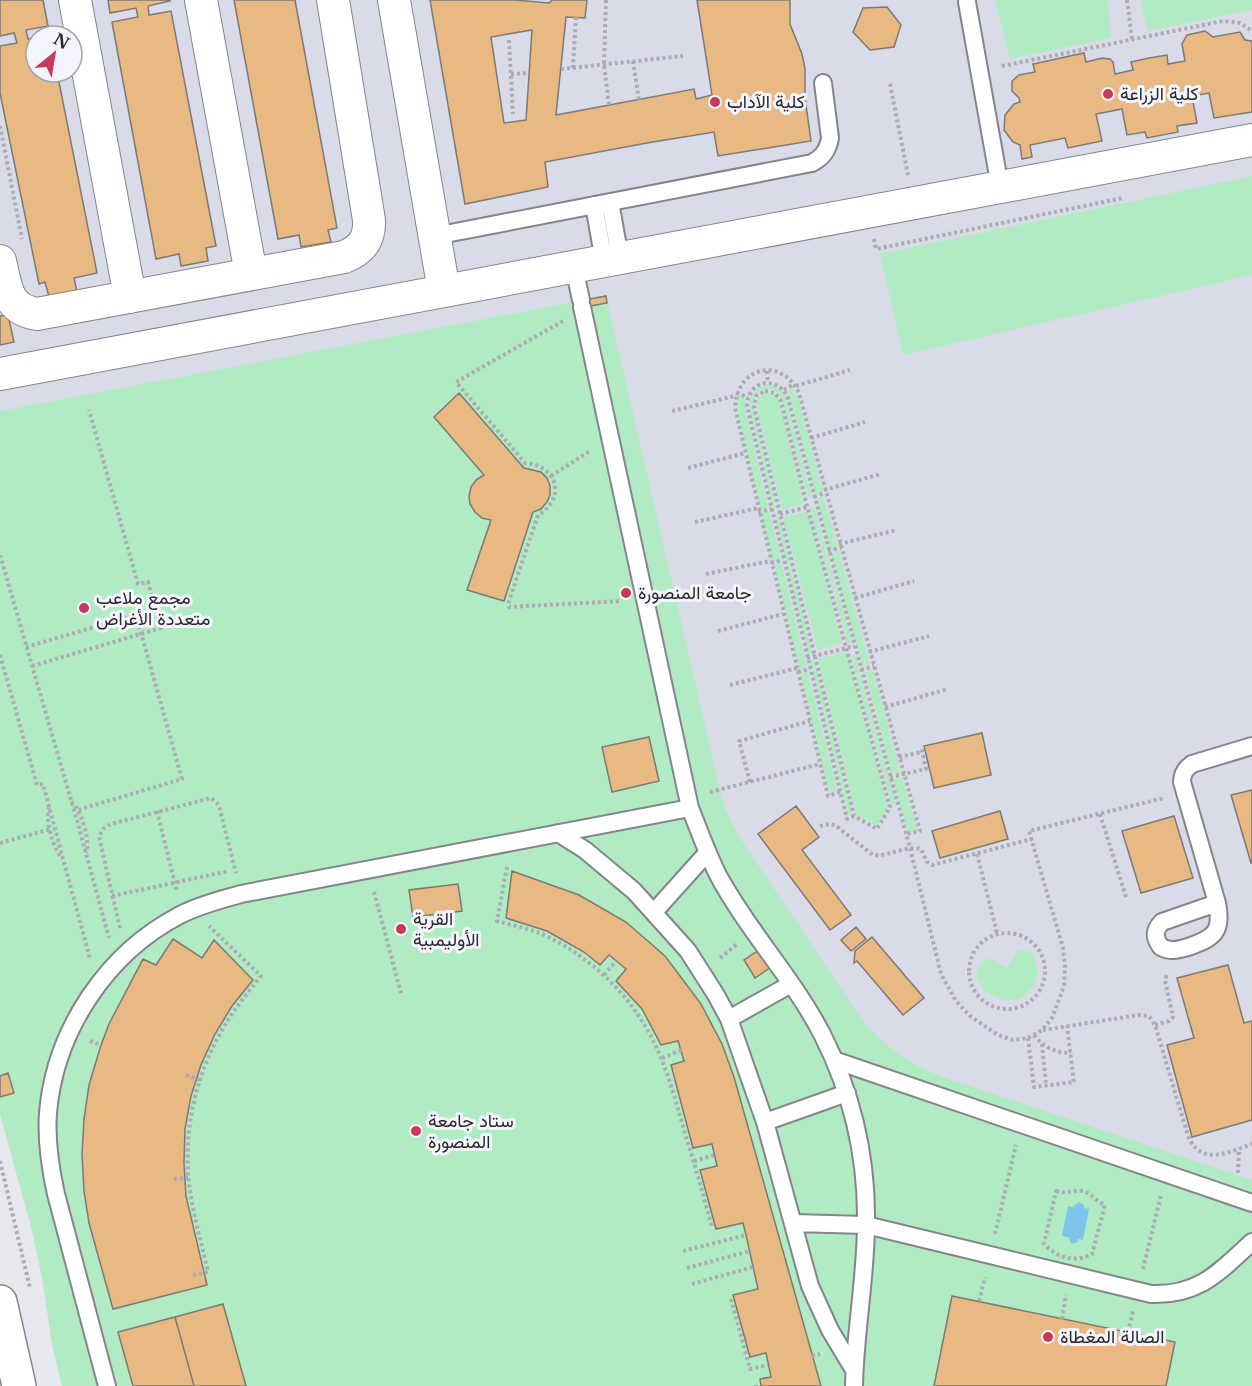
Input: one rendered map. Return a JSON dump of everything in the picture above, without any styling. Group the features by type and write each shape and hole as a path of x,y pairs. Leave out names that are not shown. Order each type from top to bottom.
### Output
{"main road":[{"path":"15,1297 20,1386"}],"street":[{"path":"75,0 130,297"},
{"path":"201,0 251,274"},
{"path":"11,252 8,294 12,301 23,310 37,314 353,254 367,239 369,220 333,0"},
{"path":"394,0 444,291"},
{"path":"0,374 1252,140"}],"lane":[{"path":"966,2 1000,187"},
{"path":"435,236 812,163 819,159 829,146 823,83"},
{"path":"602,204 612,259"},
{"path":"574,267 689,803 707,853 718,875 808,1009 834,1060 847,1093 862,1158 866,1225 854,1378"},
{"path":"1217,903 1182,777 1188,767 1252,746"},
{"path":"107,1386 56,1194 48,1140 48,1113 59,1059 81,1009 121,959 153,932 182,914 241,894 558,833 689,803"},
{"path":"558,833 610,870 654,912 702,972 729,1019 765,1122 810,1286 854,1378"},
{"path":"654,912 707,853"},
{"path":"729,1019 791,984"},
{"path":"834,1060 1252,1203"},
{"path":"765,1122 847,1093"},
{"path":"793,1223 866,1225 1138,1292 1165,1294 1191,1289 1214,1276 1252,1242"}],"path":[{"path":"606,0 604,65 609,105"},
{"path":"1127,0 1132,39"},
{"path":"573,68 576,17"},
{"path":"979,71 1232,21 1252,31"},
{"path":"509,40 513,114"},
{"path":"561,69 683,56"},
{"path":"633,62 639,100"},
{"path":"511,74 529,73"},
{"path":"890,84 906,169"},
{"path":"0,126 11,252"},
{"path":"582,308 575,316 560,322 456,382 525,463 540,466 555,483 554,498 550,506 538,515 508,605 511,608 622,601"},
{"path":"784,390 850,370"},
{"path":"767,371 768,383"},
{"path":"840,792 828,796 770,562 735,408 736,395 744,380 751,374 767,371 782,374 795,385 920,831 906,834"},
{"path":"854,816 847,819 747,406 748,397 755,387 768,383 779,386 788,398 942,974 956,1001 970,1017 998,1035 1013,1040 1028,1038 1042,1030 1052,1018 1064,986 1063,948 1029,831 1185,793"},
{"path":"890,807 807,504 782,401 775,393 765,391 756,396 754,407 854,816 877,829 890,807 898,805"},
{"path":"672,411 736,395 748,397"},
{"path":"32,666 160,628 148,582 138,584 90,410"},
{"path":"811,438 865,422"},
{"path":"551,476 610,437"},
{"path":"688,468 745,453"},
{"path":"695,522 758,510 779,511 807,504 825,492 881,474"},
{"path":"828,551 897,530"},
{"path":"0,555 86,853 121,959"},
{"path":"706,574 783,560"},
{"path":"855,598 914,581"},
{"path":"718,631 783,614"},
{"path":"27,646 136,615 182,779 78,810"},
{"path":"869,652 929,636"},
{"path":"807,658 854,646"},
{"path":"0,655 37,785 43,784 50,807 98,985"},
{"path":"861,670 873,666"},
{"path":"730,685 810,669"},
{"path":"885,706 948,689"},
{"path":"750,782 739,741 810,721"},
{"path":"890,777 926,769 921,749 899,757"},
{"path":"689,803 750,782 820,764"},
{"path":"121,959 112,896 100,841 100,833 111,824 207,798 214,800 219,806 241,894"},
{"path":"71,801 78,810 88,843 86,853"},
{"path":"50,807 47,814 55,848 63,859"},
{"path":"157,812 182,914"},
{"path":"1100,814 1126,897"},
{"path":"820,826 836,825 873,855 880,856 910,848 921,849 927,862 932,865 1032,839"},
{"path":"0,843 51,829"},
{"path":"977,854 997,933"},
{"path":"368,868 401,993"},
{"path":"112,896 235,869"},
{"path":"503,884 497,921 537,933 581,956 619,990 638,1013 654,1039 694,1161 712,1227"},
{"path":"702,972 754,930"},
{"path":"193,1275 208,1272 192,1206 188,1178 189,1129 195,1096 206,1063 221,1032 261,976 216,932"},
{"path":"997,933 1024,936 1035,944 1046,969 1038,994 1029,1003 1016,1008 1003,1009 990,1005 979,998 971,986 968,973 969,960 980,943 997,933"},
{"path":"604,975 616,961"},
{"path":"1155,1025 1169,1021 1173,1017 1165,977 1170,970"},
{"path":"1042,1030 1144,1015 1153,1020 1155,1025 1188,1136 1195,1148 1200,1152 1213,1155 1252,1144"},
{"path":"1028,1038 1034,1087 1074,1082 1067,1026"},
{"path":"1034,1035 1042,1044 1056,1051 1071,1053"},
{"path":"1042,1044 1046,1085"},
{"path":"662,1058 681,1050"},
{"path":"186,1075 201,1080"},
{"path":"979,1301 1022,1124"},
{"path":"694,1161 714,1155"},
{"path":"0,1161 15,1297"},
{"path":"1128,1332 1166,1173"},
{"path":"174,1179 188,1178"},
{"path":"1056,1191 1087,1192 1096,1201 1105,1205 1092,1254 1071,1259 1056,1254 1044,1244 1056,1191"},
{"path":"682,1251 746,1235"},
{"path":"687,1268 750,1251"},
{"path":"692,1284 753,1267"},
{"path":"730,1299 750,1369 768,1365"},
{"path":"1062,1319 1065,1300"}],"shaded area":[{"name":"جامعة المنصورة","path":"0,0 1252,0 1252,1386 62,1386 52,1344 32,1230 0,1114"}],"green space":[{"path":"995,0 1108,0 1111,38 1010,59"},
{"path":"1140,0 1252,0 1252,10 1148,31"},
{"path":"1252,176 1252,275 903,355 880,254"},
{"name":"القرية الأوليمبية","path":"606,296 720,790 726,810 738,835 865,1024 905,1058 951,1080 1252,1180 1252,1386 62,1386 52,1344 32,1230 0,1114 0,411"},
{"path":"765,385 776,386 785,394 812,497 808,498 780,395 772,389 764,390 756,396 753,407 776,508 773,509 749,406 753,393"},
{"path":"792,387 798,397 823,492 815,494 789,392"},
{"path":"766,393 776,395 780,403 804,504 782,509 756,407 758,398"},
{"path":"738,395 745,398 745,408 768,507 760,510 737,410"},
{"path":"823,496 838,547 830,549 816,498"},
{"path":"814,507 852,643 848,644 810,508"},
{"path":"769,511 781,559 772,561 760,513"},
{"path":"808,511 842,643 818,650 783,517"},
{"path":"774,513 778,513 812,653 808,654"},
{"path":"839,551 870,664 862,666 831,554"},
{"path":"781,562 807,667 799,669 774,564"},
{"path":"847,652 888,807 876,826 856,814 818,659"},
{"path":"855,655 896,803 892,805 851,656"},
{"path":"810,659 814,659 852,814 848,815"},
{"path":"873,670 900,772 892,774 865,672"},
{"path":"808,672 837,790 829,793 800,673"},
{"path":"902,777 917,829 908,832 893,779"},
{"path":"1021,950 1032,952 1036,960 1037,972 1034,984 1025,996 1013,1000 1001,999 989,994 977,976 979,966 989,958 1007,968 1017,952"}],"water":[{"path":"1079,1202 1084,1205 1084,1208 1089,1209 1083,1240 1078,1239 1072,1244 1068,1237 1062,1236 1068,1206 1072,1207"}],"building":[{"path":"0,0 43,0 48,24 24,24 24,84 59,84 97,273 74,278 77,292 49,297 45,282 39,284 0,93 0,46 17,43 14,33 0,36"},
{"path":"108,0 170,0 148,6 149,15 171,11 216,246 206,248 208,261 181,266 179,254 156,259 112,22 138,17 136,8 110,13"},
{"path":"234,0 295,0 337,228 328,230 331,242 301,247 299,235 278,239"},
{"name":"كلية الآداب","path":"430,0 515,0 549,3 552,0 587,0 585,18 566,17 556,115 694,89 696,99 712,95 697,0 790,0 790,24 805,68 805,98 811,141 718,156 714,132 647,143 545,162 548,187 465,204","holes":["532,30 526,120 504,123 491,37"]},
{"path":"887,7 901,25 894,47 870,50 853,32 863,8"},
{"name":"كلية الزراعة","path":"1205,31 1213,37 1240,32 1245,40 1252,41 1252,112 1214,118 1209,93 1192,96 1197,123 1177,126 1178,132 1147,138 1145,132 1127,135 1122,109 1096,114 1102,141 1068,148 1065,138 1030,145 1032,157 1022,159 1020,145 1013,142 1004,130 1005,115 1014,104 1020,102 1012,91 1012,81 1019,75 1035,72 1033,64 1084,53 1086,62 1102,58 1110,59 1113,62 1115,74 1133,70 1131,62 1149,58 1167,55 1168,64 1185,61 1182,44 1187,35"},
{"path":"606,296 607,303 574,309 573,302"},
{"path":"8,315 14,342 0,345 0,316"},
{"path":"459,393 524,468 541,472 547,478 550,486 547,502 541,509 533,512 504,601 467,590 491,520 482,518 470,504 471,487 484,475 434,417"},
{"path":"982,733 991,775 934,788 924,746"},
{"path":"649,737 659,781 612,792 602,747"},
{"path":"1252,790 1252,863 1251,863 1231,795"},
{"path":"796,806 819,837 802,850 851,915 830,930 758,834"},
{"path":"1000,811 1008,839 940,858 932,831"},
{"path":"1174,816 1193,878 1141,893 1122,831"},
{"path":"512,871 579,895 626,922 665,956 701,1004 722,1044 734,1077 821,1386 761,1386 760,1379 771,1377 766,1353 750,1357 733,1295 758,1289 746,1235 743,1223 716,1229 700,1170 717,1166 712,1144 693,1148 671,1065 684,1061 678,1041 661,1045 642,1009 616,981 626,969 609,955 600,965 584,952 547,931 506,918"},
{"path":"458,884 462,911 413,917 409,890"},
{"path":"856,927 866,939 851,951 841,940"},
{"path":"872,937 924,998 903,1015 857,961 854,963 855,951"},
{"path":"173,939 202,958 214,940 253,980 232,1006 215,1034 201,1065 191,1096 185,1129 186,1196 207,1285 113,1309 89,1223 84,1191 82,1154 89,1085 109,1024 143,959 156,965"},
{"path":"759,950 771,967 755,978 744,960"},
{"path":"1228,965 1244,1023 1252,1021 1252,1120 1192,1137 1167,1045 1194,1038 1177,978"},
{"path":"8,1073 14,1093 0,1097 0,1076"},
{"name":"الصالة المغطاة","path":"952,1296 1175,1342 1166,1386 934,1386"},
{"path":"223,1304 246,1386 194,1386 175,1317"},
{"path":"175,1317 194,1386 133,1386 118,1332"}],"place":[{"name":"كلية الزراعة","path":"1108,94"},
{"name":"كلية الآداب","path":"715,102"},
{"name":"جامعة المنصورة","path":"626,593"},
{"name":"مجمع ملاعب متعددة الأغراض","path":"84,608"},
{"name":"القرية الأوليمبية","path":"401,929"},
{"name":"ستاد جامعة المنصورة","path":"416,1131"},
{"name":"الصالة المغطاة","path":"1048,1337"}]}
